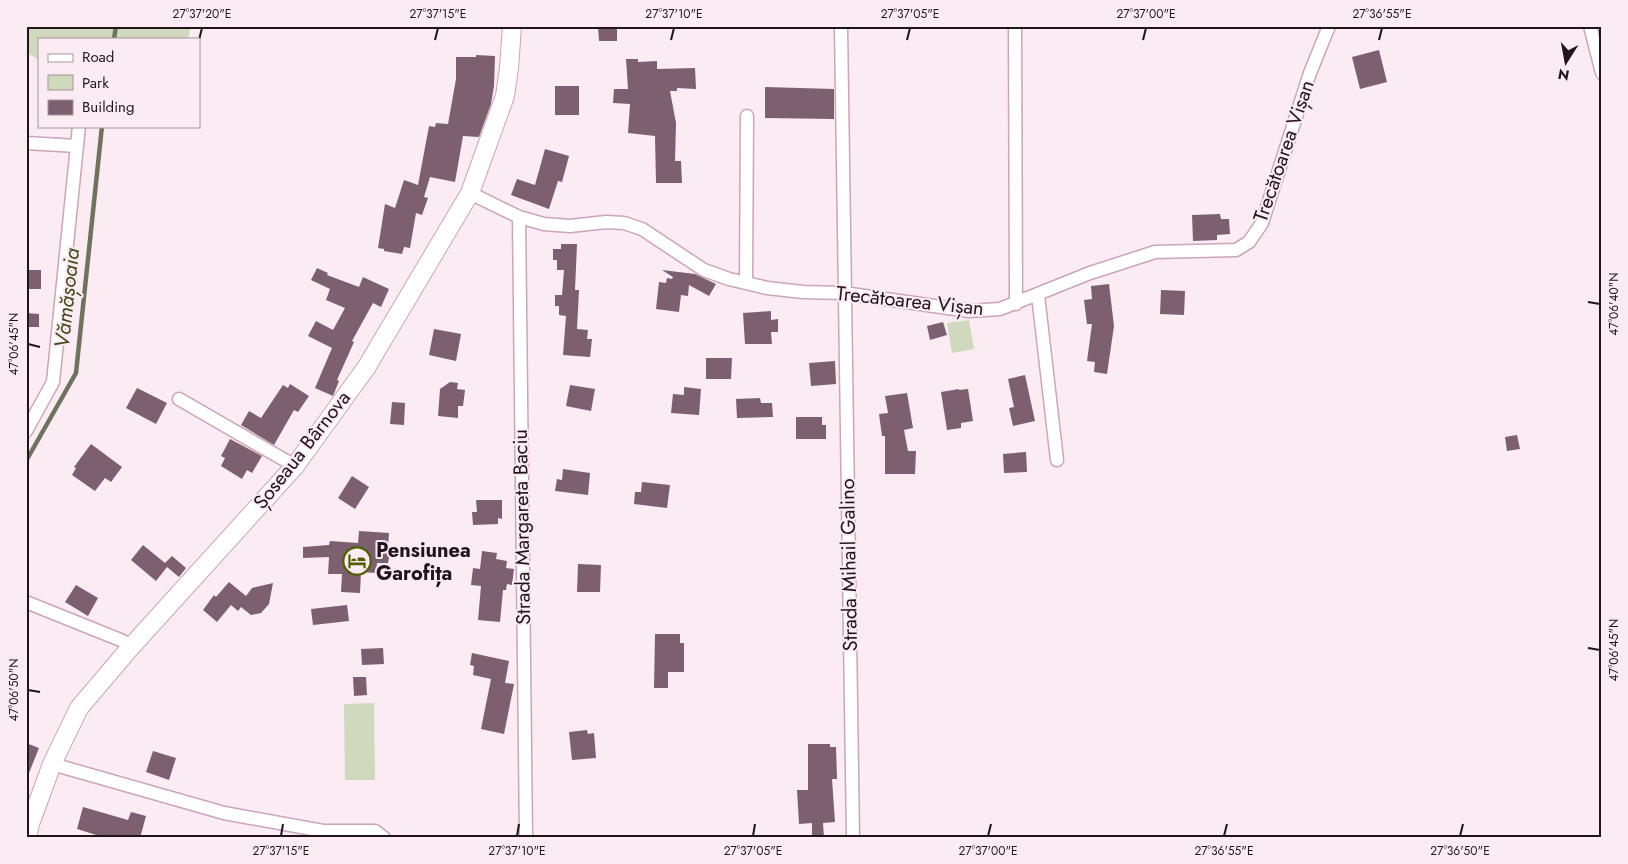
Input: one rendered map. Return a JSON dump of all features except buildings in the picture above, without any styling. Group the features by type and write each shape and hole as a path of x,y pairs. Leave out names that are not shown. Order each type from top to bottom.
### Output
{"main road":[{"name":"Șoseaua Bârnova","path":"27,838 29,816 79,708 130,648 295,466 366,368 470,193 505,96 512,26"}],"street":[{"name":"Strada Mihail Galino","path":"841,26 854,838"},
{"path":"1015,26 1016,304"},
{"name":"Trecătoarea Vișan","path":"470,193 519,217 544,224 624,223 642,229 704,270 767,288 803,292 844,293 969,310 1000,309 1090,273 1156,252 1236,250 1249,242 1262,223 1310,74 1330,26"},
{"path":"1590,26 1602,73"},
{"path":"746,283 747,116"},
{"path":"26,431 53,382 79,128"},
{"path":"26,143 77,146"},
{"name":"Strada Margareta Baciu","path":"519,217 526,838"},
{"path":"1038,295 1057,460"},
{"path":"179,399 295,466"},
{"path":"26,602 123,641 130,648"},
{"path":"52,764 224,813 322,831 375,831 384,838"}],"green space":[{"path":"26,26 191,26 188,38 38,38 38,59 26,52"},
{"path":"969,320 974,349 952,353 947,323"},
{"path":"374,703 375,780 345,780 344,704"}],"waterway":[{"name":"Vămășoaia","path":"114,38 116,26"},
{"name":"Vămășoaia","path":"26,461 76,373 102,128"}],"place":[{"name":"Pensiunea Garofița","path":"357,561"}]}
